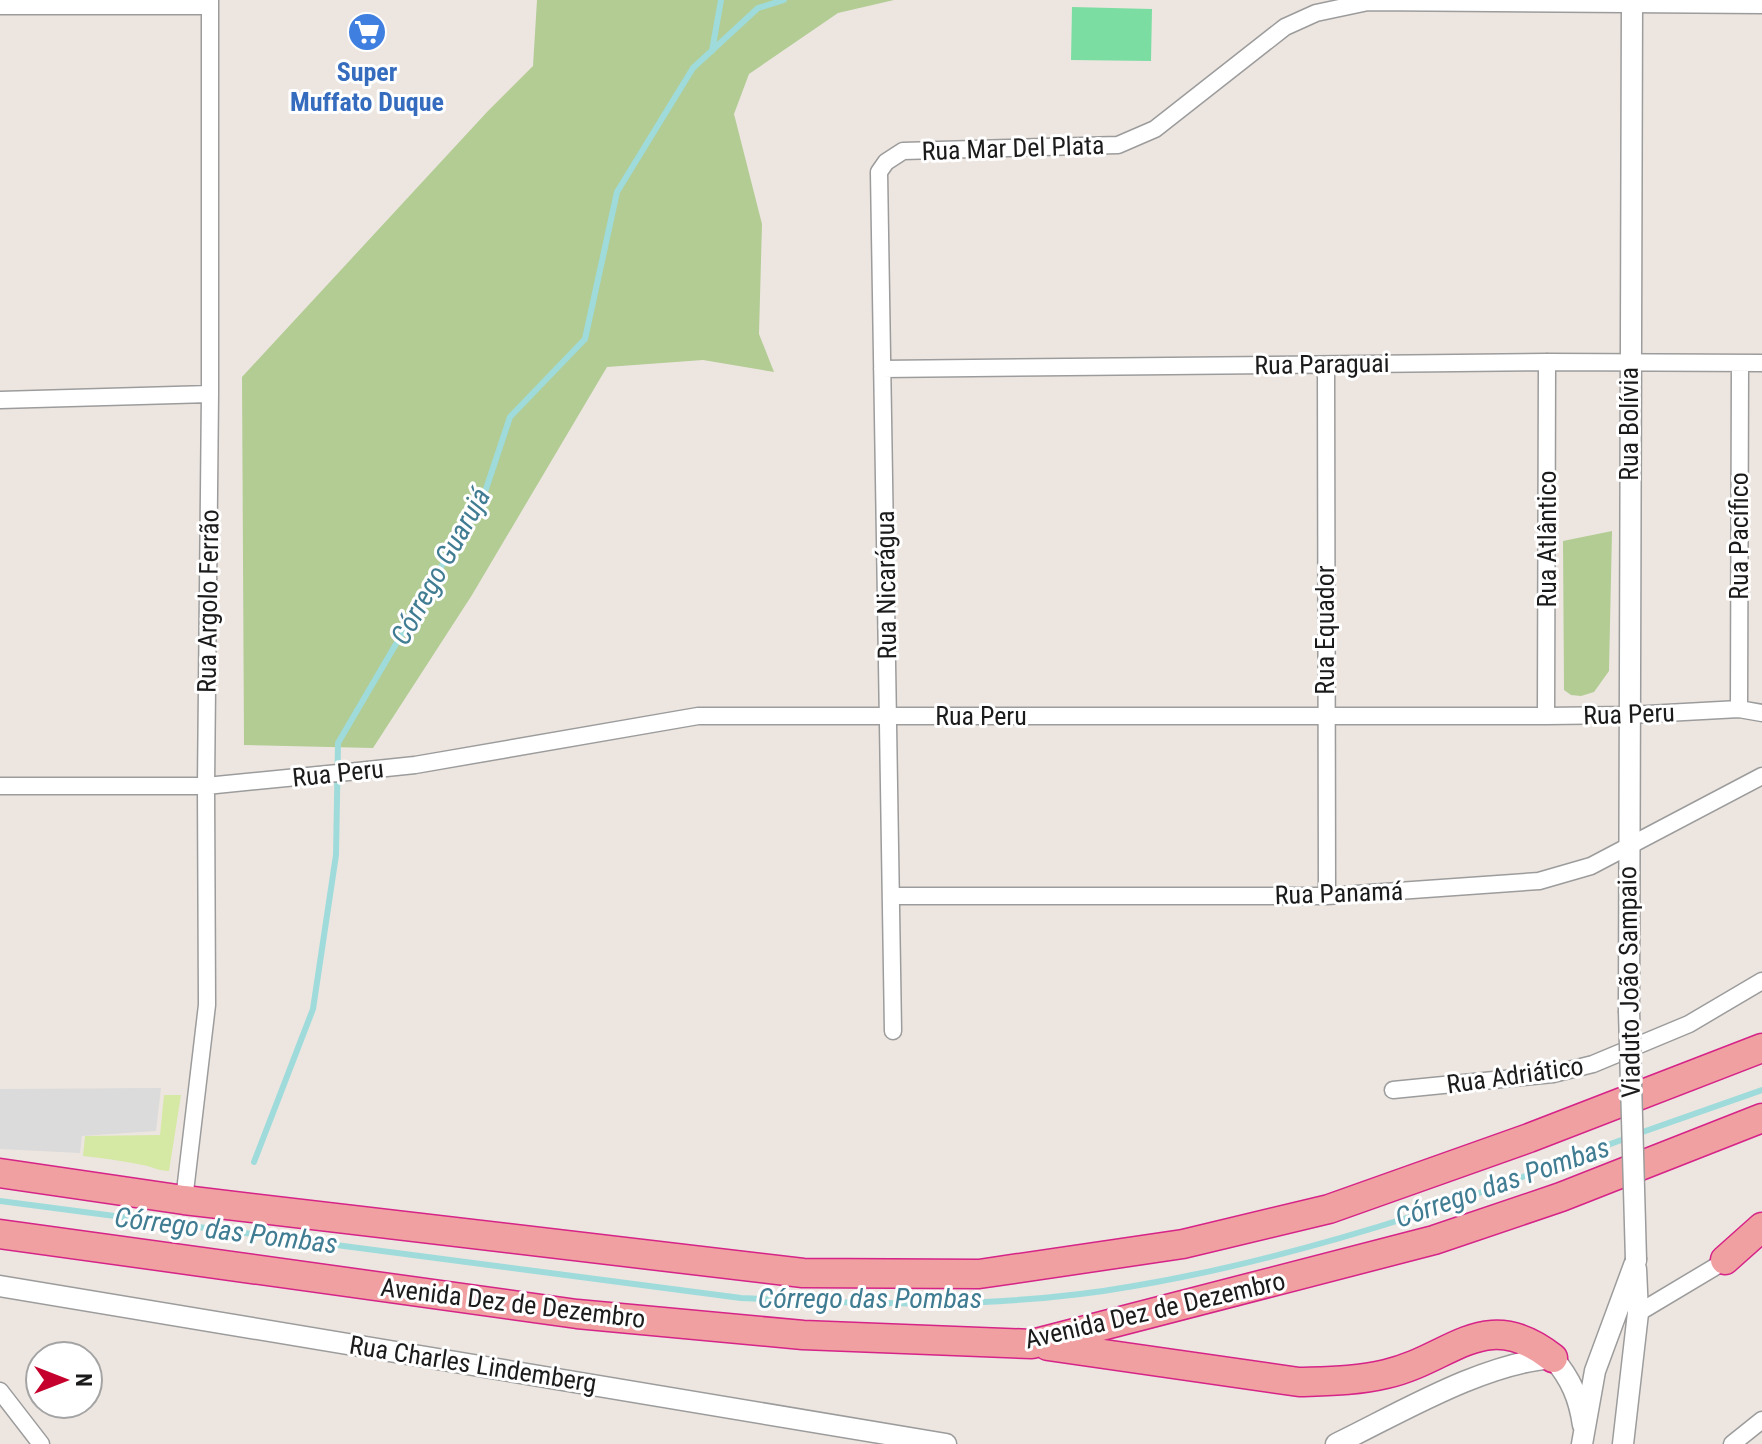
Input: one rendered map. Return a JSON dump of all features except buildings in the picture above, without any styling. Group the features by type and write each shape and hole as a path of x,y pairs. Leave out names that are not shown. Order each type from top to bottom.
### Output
{"highway":[{"path":"0,1173 184,1200 803,1273 979,1274 1183,1244 1329,1209 1529,1138 1762,1048"},
{"name":"Avenida Dez de Dezembro","path":"0,1234 577,1314 803,1335 1032,1344 1434,1240 1561,1197 1762,1118"},
{"path":"1725,1260 1762,1227"},
{"path":"1032,1344 1299,1382 1387,1374 1430,1359 1464,1340 1500,1334 1535,1344 1553,1358"}],"street":[{"name":"Rua Mar Del Plata","path":"903,151 1118,145 1155,129 1285,27 1316,13 1368,1 1762,5"},
{"name":"Rua Bolívia","path":"1628,848 1632,2"},
{"path":"0,6 210,3"},
{"name":"Rua Argolo Ferrão","path":"184,1200 207,1005 210,3"},
{"name":"Rua Nicarágua","path":"893,1031 879,172 886,162 903,151"},
{"name":"Rua Paraguai","path":"882,369 1547,362 1762,363"},
{"name":"Rua Atlântico","path":"1546,716 1547,362"},
{"name":"Rua Pacífico","path":"1739,709 1740,363"},
{"name":"Rua Equador","path":"1326,365 1327,896"},
{"path":"0,400 210,394"},
{"name":"Rua Peru","path":"0,786 206,786 319,775 415,765 698,716 1546,716 1739,709 1762,713"},
{"name":"Rua Panamá","path":"892,896 1327,896 1539,881 1591,866 1762,776"},
{"name":"Viaduto João Sampaio","path":"1623,1444 1638,1313 1629,1011 1628,848"},
{"name":"Rua Adriático","path":"1393,1090 1553,1074 1593,1064 1689,1024 1762,981"},
{"path":"1638,1313 1725,1260 1762,1244"},
{"name":"Viaduto João Sampaio","path":"1582,1434 1595,1371 1636,1260"},
{"name":"Rua Charles Lindemberg","path":"0,1286 946,1444"},
{"path":"1336,1444 1490,1372 1532,1359 1553,1358 1567,1375 1579,1399 1582,1434"},
{"path":"0,1391 41,1444"},
{"path":"1732,1444 1762,1420"}],"green space":[{"path":"537,0 894,0 838,13 749,74 734,114 762,224 759,334 774,372 703,360 607,367 472,595 373,748 244,745 242,377 533,66"},
{"path":"1072,7 1152,9 1151,61 1071,60"},
{"path":"1612,531 1609,671 1594,692 1571,695 1564,690 1563,541"},
{"path":"164,1095 181,1095 169,1171 83,1156 85,1136 160,1135"}],"shaded area":[{"path":"161,1088 156,1131 82,1136 80,1153 0,1149 0,1089"}],"waterway":[{"path":"712,51 721,0"},
{"name":"Córrego Guarujá","path":"254,1162 313,1009 336,855 338,743 485,492 510,417 585,339 617,192 693,68 758,8 784,0"},
{"name":"Córrego das Pombas","path":"1637,1134 1762,1090"},
{"name":"Córrego das Pombas","path":"0,1201 741,1298 889,1303 988,1302 1134,1286 1276,1255 1443,1206 1627,1138"}],"place":[{"name":"Super Muffato Duque","path":"367,32"}]}
